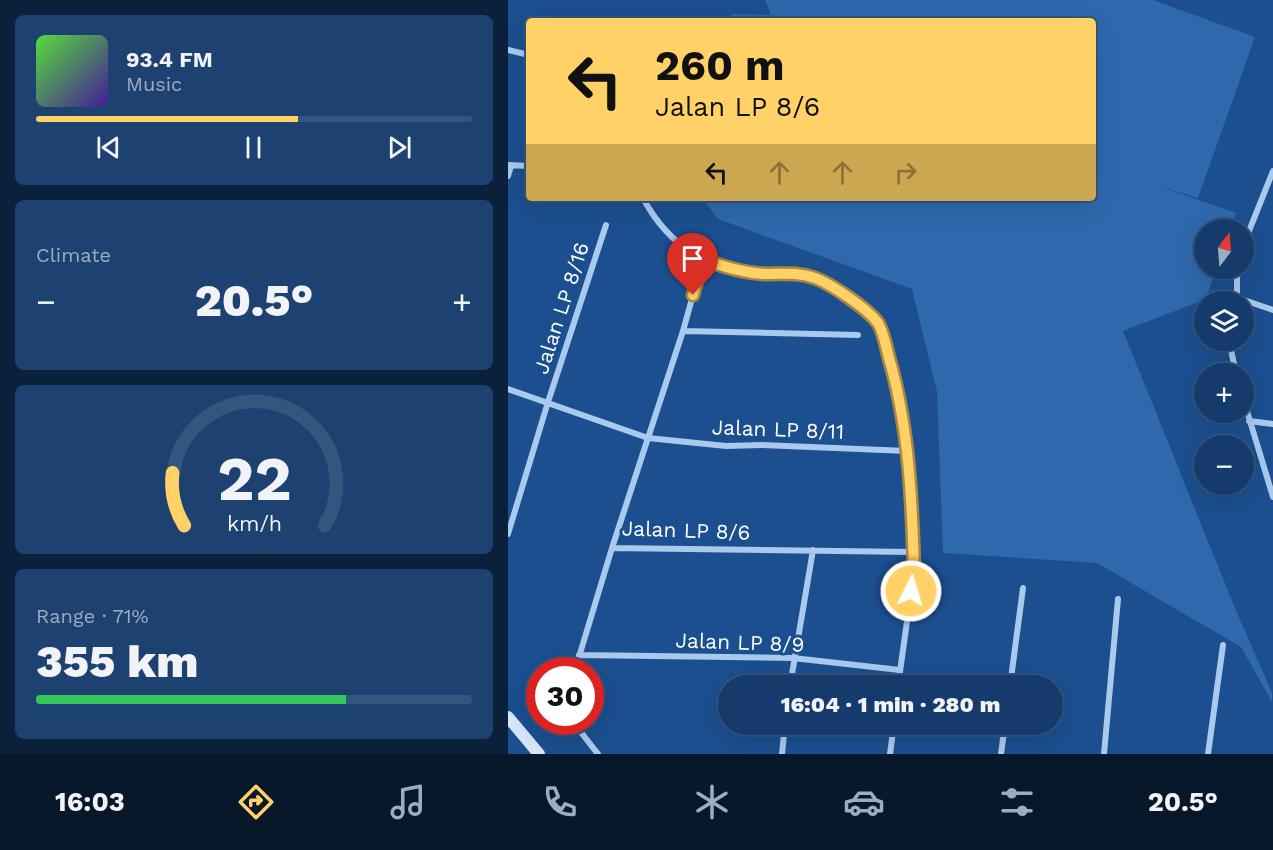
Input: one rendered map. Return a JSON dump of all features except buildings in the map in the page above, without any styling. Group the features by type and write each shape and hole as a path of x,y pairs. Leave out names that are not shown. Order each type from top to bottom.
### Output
{"main road":[{"path":"508,718 530,754"},
{"path":"508,718 539,754"}],"street":[{"path":"508,50 526,54"},
{"path":"508,176 510,166 526,166"},
{"path":"1254,219 1273,171"},
{"path":"645,201 672,238 685,249 703,259 742,271 799,274 817,278 866,311 878,323 898,394 907,451 914,571 899,675"},
{"name":"Jalan LP 8/16","path":"508,534 606,225"},
{"name":"Jalan LP 8/6","path":"703,259 683,332 612,548 913,552"},
{"path":"1254,305 1273,310"},
{"path":"683,332 858,335"},
{"name":"Jalan LP 8/11","path":"508,389 649,438 726,446 762,445 907,451"},
{"path":"1254,422 1273,424"},
{"path":"1250,423 1273,497"},
{"path":"579,655 612,548"},
{"path":"791,675 813,550"},
{"path":"1011,675 1023,588"},
{"path":"1104,754 1118,599"},
{"path":"1208,754 1223,645"},
{"name":"Jalan LP 8/9","path":"579,655 793,658 900,670"},
{"path":"582,735 598,754"},
{"path":"781,754 784,735"},
{"path":"890,754 893,735"},
{"path":"1001,754 1004,735"}],"shaded area":[{"path":"765,0 1153,0 1255,37 1198,198 1156,185 1236,213 1234,219 1194,219 1194,279 1213,279 1209,291 1194,291 1194,304 1123,331 1235,608 1272,693 1272,702 1241,647 1097,563 943,553 937,392 912,289 718,219 704,201 1096,201 1096,18 730,18 732,14 771,15"}],"route":[{"path":"693,295 703,259 742,271 799,274 817,278 866,311 878,323 894,373 907,451 914,571 911,591"}]}
